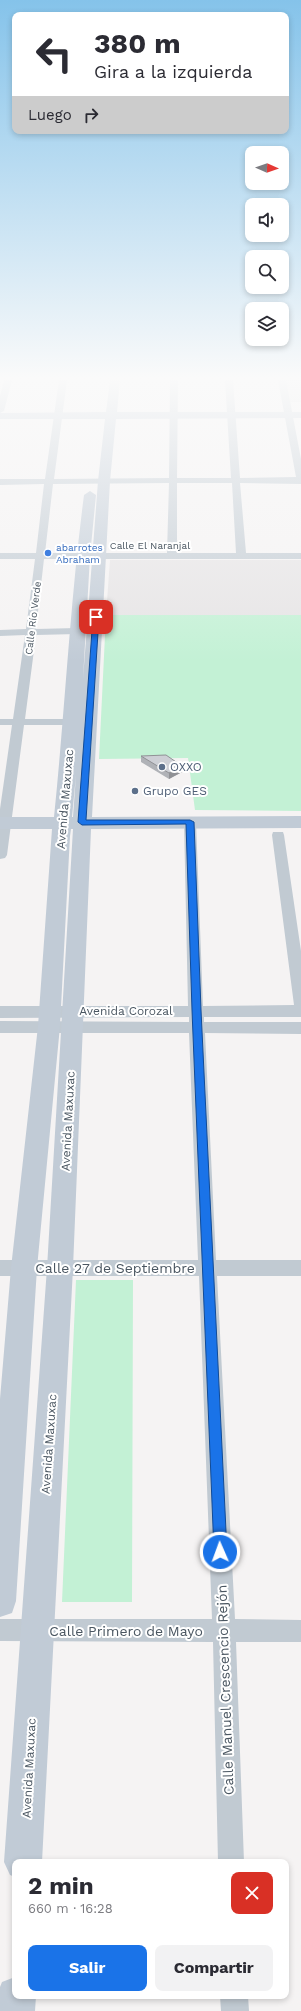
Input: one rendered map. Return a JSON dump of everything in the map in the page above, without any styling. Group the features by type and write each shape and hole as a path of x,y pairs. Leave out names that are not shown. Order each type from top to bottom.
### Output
{"main road":[{"name":"Avenida Maxuxac","path":"72,829 72,722 77,631 83,556 99,474"},
{"name":"Avenida Maxuxac","path":"23,1859 36,1631 60,1268 61,1018 72,829 100,556 98,482"},
{"path":"2,830 190,829 301,822"},
{"path":"190,829 278,835 301,835"},
{"name":"Avenida Maxuxac","path":"0,1602 12,1268 61,1018"},
{"path":"15,2011 16,1999"}],"street":[{"name":"Calle Río Verde","path":"0,855 2,830 32,632 50,474"},
{"path":"172,556 174,474"},
{"path":"236,474 241,556"},
{"path":"0,482 174,480 301,481"},
{"name":"Calle El Naranjal","path":"0,556 301,556"},
{"path":"0,633 77,631"},
{"path":"0,722 72,722"},
{"name":"Calle Manuel Crescencio Rejón","path":"190,829 224,1631 231,1859"},
{"path":"278,835 301,1004"},
{"name":"Avenida Corozal","path":"197,1019 301,1011"},
{"name":"Avenida Corozal","path":"0,1012 61,1018 197,1019 301,1028"},
{"name":"Avenida Corozal","path":"0,1027 61,1018"},
{"name":"Calle 27 de Septiembre","path":"12,1268 301,1268"},
{"name":"Calle Primero de Mayo","path":"0,1630 301,1631"},
{"path":"234,1999 235,2011"}],"shaded area":[{"path":"110,560 301,560 301,615 106,615"}],"green space":[{"path":"106,615 301,615 301,811 195,810 188,758 99,759"},
{"path":"76,1280 133,1280 132,1602 62,1602"}],"building":[{"path":"166,755 182,766 169,773 141,756"}],"place":[{"name":"abarrotes Abraham","path":"48,553"},
{"name":"OXXO","path":"162,767"},
{"name":"Grupo GES","path":"135,791"}],"route":[{"path":"96,617 82,822 190,822 196,1010 220,1552"}]}
